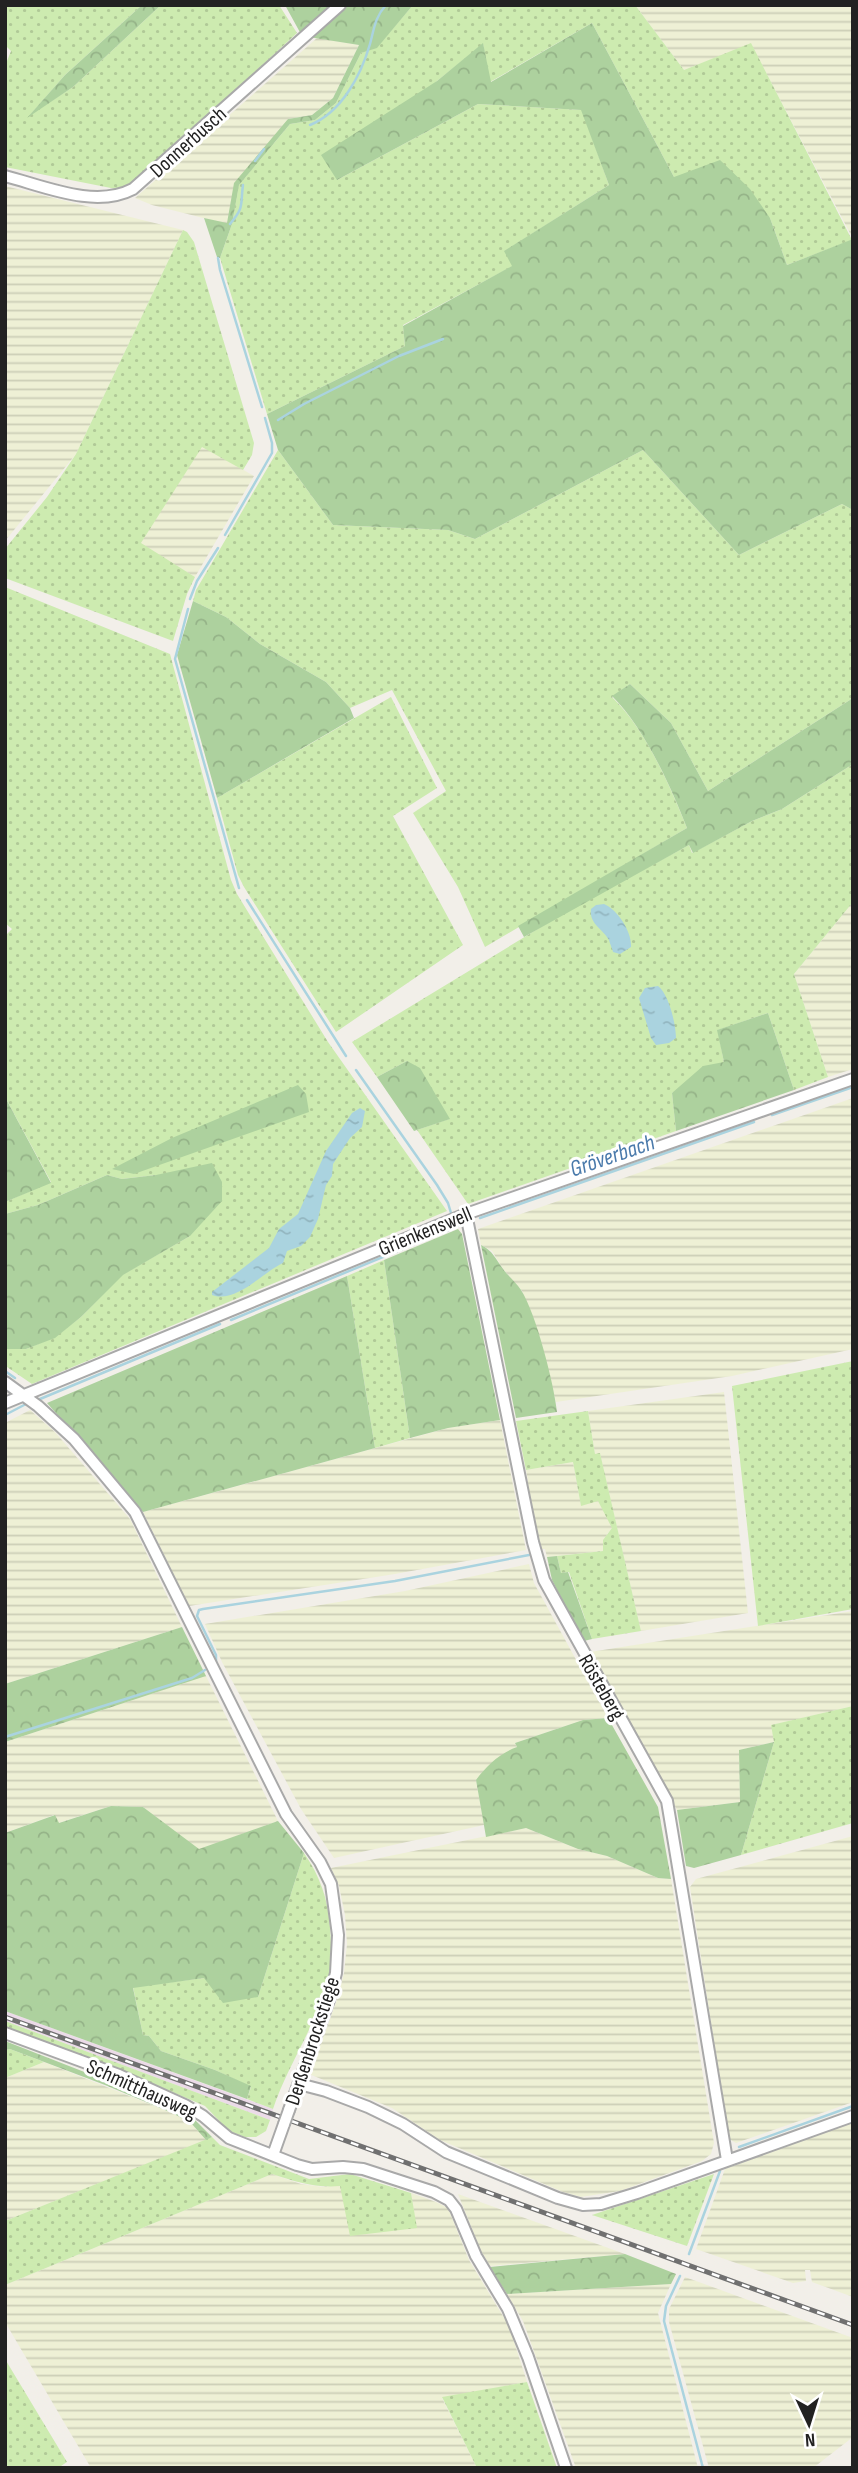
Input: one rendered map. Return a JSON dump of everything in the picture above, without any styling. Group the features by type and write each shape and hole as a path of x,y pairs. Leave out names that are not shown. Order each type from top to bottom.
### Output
{"street":[{"name":"Donnerbusch","path":"5,176 88,196 117,197 133,190 340,5"},
{"name":"Grienkenswell","path":"5,1403 466,1214 853,1079"},
{"name":"Rösteberg","path":"466,1214 533,1542 544,1580 667,1801 727,2160"},
{"name":"Derßenbrockstiege","path":"5,1382 23,1394 74,1439 135,1512 286,1814 320,1862 331,1884 338,1935 337,1973 273,2155"},
{"name":"Schmitthausweg","path":"5,2033 119,2076 185,2105 229,2138 273,2155"},
{"path":"299,2084 326,2091 388,2116 446,2152 558,2198 583,2204 610,2202 853,2116"},
{"path":"273,2155 312,2169 363,2169 434,2192 449,2200 456,2209 476,2256 508,2309 528,2357 566,2468"}],"shaded area":[{"path":"5,2011 273,2109 270,2120 5,2021"}],"green space":[{"path":"5,5 142,5 65,75 30,115 73,87 161,5 279,5 297,33 126,191 5,167 5,66 11,51 5,45"},
{"path":"142,5 161,5 73,87 27,118 65,75"},
{"path":"285,5 413,5 377,48 361,53 336,103 315,120 290,124 239,185 232,224 220,258 217,257 204,218 227,223 234,183 288,119 312,115 333,98 359,45 302,36"},
{"path":"413,5 635,5 684,70 751,43 852,240 787,265 770,218 674,177 592,23 490,82 483,44 437,81 337,180 478,104 582,110 609,185 505,251 513,266 403,325 405,346 267,414 220,258 232,224 239,185 290,124 315,120 336,103 361,53 377,47"},
{"path":"635,5 853,5 853,239 751,44 684,70"},
{"path":"592,23 674,177 720,160 750,189 770,218 787,265 853,239 853,510 842,504 739,555 643,450 475,539 448,530 333,525 278,450 267,414 405,346 403,326 512,266 504,251 609,185 581,110 478,104 337,180 321,155 437,81 483,43 491,82"},
{"path":"317,38 359,45 333,98 312,115 288,119 227,224 152,205 135,198"},
{"path":"5,186 183,230 76,454 5,541"},
{"path":"183,230 194,242 254,443 252,455 243,470 202,447 141,543 195,577 173,641 5,578 5,549 47,497 76,454"},
{"path":"202,446 254,476 195,577 140,544"},
{"path":"278,450 333,525 448,530 475,539 643,450 739,555 842,504 853,510 853,698 708,791 671,723 630,684 612,697 646,741 687,828 485,947 458,887 413,813 446,791 392,690 350,708 326,682 260,644 226,617 193,601 196,590"},
{"path":"5,587 170,654 237,894 328,1042 447,1211 32,1384 7,1367 5,1349 26,1349 55,1337 81,1317 122,1275 190,1236 156,1175 122,1179 107,1175 38,1205 5,1214 5,1202 51,1182 5,1097 5,936 12,929 5,923"},
{"path":"193,601 226,617 260,644 326,682 350,708 354,718 217,798 177,655"},
{"path":"630,684 671,723 708,791 853,698 853,764 782,809 752,821 693,853 689,845 524,937 518,926 687,828 665,776 646,741 612,696"},
{"path":"391,697 437,788 393,816 463,945 336,1032 244,887 238,875 217,798"},
{"path":"853,764 853,902 794,974 828,1077 794,1090 768,1013 718,1030 724,1063 672,1093 676,1131 468,1204 417,1130 449,1119 407,1061 377,1077 352,1042 569,910 689,845 692,853 752,821 782,809"},
{"path":"853,902 853,1069 828,1077 794,974"},
{"path":"768,1013 794,1090 676,1131 672,1093 703,1066 724,1062 717,1030"},
{"path":"407,1061 420,1068 450,1119 414,1131 377,1077"},
{"path":"298,1085 306,1094 309,1112 134,1174 112,1169 172,1138"},
{"path":"5,1097 51,1183 5,1202"},
{"path":"853,1098 853,1349 732,1376 556,1402 533,1318 522,1291 492,1251 481,1245 478,1229"},
{"path":"212,1163 222,1182 222,1201 190,1236 123,1275 81,1317 55,1338 26,1349 6,1349 7,1367 5,1366 5,1214 38,1205 107,1175 122,1179"},
{"path":"458,1229 462,1234 500,1420 448,1428 410,1438 384,1260"},
{"path":"481,1245 494,1255 527,1301 544,1349 557,1412 516,1418"},
{"path":"384,1260 410,1438 375,1448 347,1276"},
{"path":"347,1276 375,1448 143,1512 47,1403"},
{"path":"853,1361 853,1609 758,1626 732,1386"},
{"path":"724,1392 748,1613 641,1631 600,1454 595,1454 588,1411"},
{"path":"30,1410 55,1432 130,1519 182,1627 5,1684 5,1423"},
{"path":"588,1411 595,1454 600,1453 641,1631 592,1639 569,1572 561,1573 557,1556 603,1551 603,1540 612,1528 598,1501 581,1506 573,1462 526,1470 516,1421"},
{"path":"500,1420 526,1550 395,1574 189,1606 143,1512 448,1428"},
{"path":"573,1462 581,1505 598,1500 613,1528 607,1534 604,1551 547,1557 545,1549 539,1549 525,1482 528,1481 526,1470"},
{"path":"557,1556 561,1573 568,1572 592,1639 584,1641 552,1580 547,1557"},
{"path":"529,1564 534,1583 608,1718 583,1720 515,1743 517,1747 476,1780 484,1825 334,1858 301,1809 222,1662 205,1624 405,1591"},
{"path":"853,1611 853,1706 772,1725 774,1742 739,1750 740,1802 677,1810 590,1652"},
{"path":"182,1627 206,1676 5,1742 5,1684"},
{"path":"206,1676 278,1821 198,1850 143,1807 111,1806 58,1823 54,1815 5,1833 5,1742"},
{"path":"853,1706 853,1823 741,1855 774,1742 771,1725"},
{"path":"608,1718 658,1807 671,1879 658,1878 607,1856 578,1849 526,1828 486,1837 476,1780 489,1765 499,1756 517,1747 515,1743 583,1720"},
{"path":"774,1742 741,1855 694,1868 686,1866 677,1810 740,1802 739,1750"},
{"path":"111,1806 143,1807 199,1849 278,1821 304,1853 258,1997 223,2003 204,1978 133,1988 143,2035 149,2036 161,2051 251,2086 247,2099 5,2011 5,1833 55,1815 59,1823"},
{"path":"526,1828 578,1849 607,1856 658,1878 671,1879 714,2143 711,2154 702,2161 620,2191 581,2197 563,2192 440,2140 392,2108 309,2074 337,2000 344,1973 347,1944 345,1915 339,1886 331,1868"},
{"path":"853,1836 853,2102 736,2143 729,2139 690,1887 696,1879"},
{"path":"304,1853 319,1879 327,1907 331,1943 330,1970 320,2005 273,2109 247,2099 251,2087 215,2070 161,2051 149,2036 143,2035 133,1987 204,1978 258,1997"},
{"path":"5,2021 270,2120 266,2131 256,2137 245,2137 229,2131 205,2106 114,2067 5,2027"},
{"path":"5,2041 151,2098 194,2119 212,2137 206,2140 191,2123 172,2113 10,2049 5,2050"},
{"path":"10,2049 44,2062 5,2078 5,2050"},
{"path":"44,2062 172,2113 191,2123 206,2140 5,2221 5,2078"},
{"path":"853,2122 853,2297 812,2282 810,2270 805,2270 806,2281 793,2283 696,2249 725,2169"},
{"path":"212,2137 220,2145 309,2179 350,2174 411,2193 417,2228 350,2236 340,2186 306,2184 272,2174 5,2285 5,2221"},
{"path":"272,2174 301,2184 323,2187 340,2185 416,2227 411,2193 448,2208 469,2260 509,2326 527,2382 442,2398 477,2468 91,2468 5,2322 5,2285"},
{"path":"714,2174 687,2246 592,2215"},
{"path":"458,2194 625,2254 490,2266 481,2251"},
{"path":"625,2254 676,2274 671,2284 507,2294 490,2267"},
{"path":"685,2277 853,2338 853,2437 813,2468 709,2468 669,2322 669,2309"},
{"path":"671,2284 658,2313 698,2468 576,2468 523,2321 507,2294"},
{"path":"5,2359 67,2462 58,2468 5,2468"},
{"path":"527,2382 557,2468 477,2468 442,2397"}],"water":[{"path":"604,904 619,916 627,928 631,947 620,954 613,952 609,940 592,918 591,909"},
{"path":"658,986 669,1003 676,1038 669,1043 656,1045 651,1038 639,998 645,988"},
{"path":"360,1108 365,1111 362,1127 350,1138 333,1164 332,1176 326,1185 318,1219 310,1237 301,1246 287,1251 283,1263 249,1286 230,1295 212,1295 212,1292 269,1248 279,1229 298,1214 326,1151 352,1113"}],"waterway":[{"path":"310,125 332,111 349,91 366,56 377,19 386,5"},
{"path":"255,161 264,149"},
{"path":"230,224 240,209 243,185"},
{"path":"218,258 262,407"},
{"path":"278,420 399,356 443,339"},
{"path":"225,535 272,453 265,418"},
{"path":"190,599 197,581 218,548"},
{"path":"188,609 175,659 239,888"},
{"path":"247,900 346,1056"},
{"path":"356,1070 437,1185 451,1213"},
{"name":"Gröverbach","path":"772,1115 853,1087"},
{"name":"Gröverbach","path":"480,1218 754,1122"},
{"name":"Gröverbach","path":"231,1320 460,1225"},
{"name":"Gröverbach","path":"40,1399 220,1324"},
{"path":"5,1371 15,1378"},
{"name":"Gröverbach","path":"5,1415 26,1404"},
{"path":"216,1662 216,1655 197,1616 199,1610 395,1581 529,1555"},
{"path":"5,1737 192,1678 205,1670"},
{"path":"739,2147 853,2106"},
{"path":"689,2254 720,2171"},
{"path":"680,2276 666,2306 664,2321 703,2468"}],"railway":[{"path":"5,2017 853,2325"}]}
